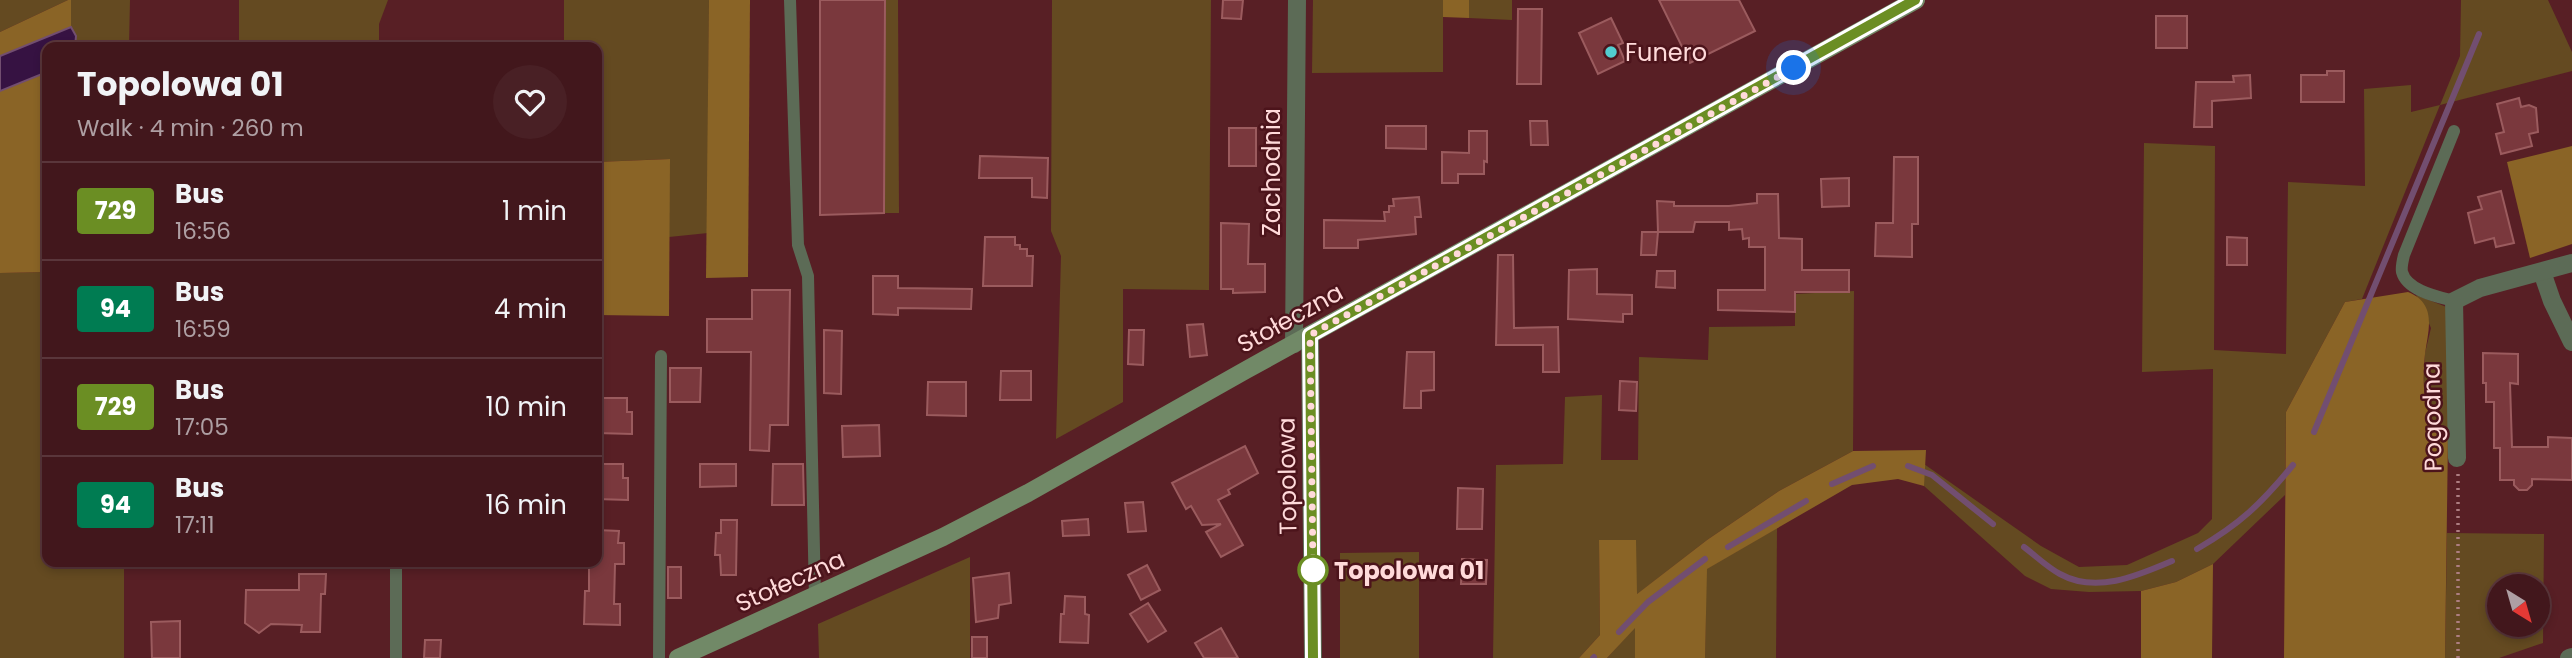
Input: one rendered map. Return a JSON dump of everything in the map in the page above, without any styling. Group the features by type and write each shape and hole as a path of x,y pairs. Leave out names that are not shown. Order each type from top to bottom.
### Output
{"main road":[{"name":"Stołeczna","path":"678,658 815,597 1028,494 1916,0"}],"street":[{"name":"Zachodnia","path":"1297,0 1302,340"},
{"path":"2454,301 2480,288 2572,263"},
{"path":"2542,272 2552,301 2572,342"},
{"name":"Pogodna","path":"2454,301 2458,458"},
{"name":"Topolowa","path":"1302,340 1313,658"}],"lane":[{"path":"790,0 798,245 808,276 815,597"},
{"path":"2454,131 2404,255 2402,272 2410,283 2429,294 2454,301"},
{"path":"659,658 661,356"},
{"path":"396,567 396,658"}],"path":[{"name":"Pogodna","path":"2458,458 2458,658"}],"shaded area":[{"path":"0,0 68,0 0,32"},
{"path":"71,0 130,0 129,42 75,42 76,36 71,27"},
{"path":"71,0 71,27 0,56 0,32"},
{"path":"239,0 388,0 379,24 379,42 239,42"},
{"path":"564,0 709,0 708,233 669,237 669,159 602,162 602,42 564,42"},
{"path":"709,0 750,0 748,277 706,278"},
{"path":"885,0 898,0 899,213 884,213"},
{"path":"1052,0 1211,0 1209,290 1123,289 1123,402 1056,439 1061,256 1051,231"},
{"path":"1313,0 1443,0 1443,72 1312,73"},
{"path":"1443,0 1469,0 1469,18 1443,17"},
{"path":"1469,0 1512,0 1512,20 1469,18"},
{"path":"2461,0 2548,0 2572,52 2572,71 2440,105 2460,56"},
{"path":"71,27 76,36 75,42 42,42 42,74 0,91 0,56"},
{"path":"42,74 42,272 0,273 0,91"},
{"path":"2411,85 2411,112 2440,105 2362,299 2345,302 2286,412 2285,495 2213,564 2176,582 2141,591 2089,592 2051,589 2025,576 1924,486 1924,464 2041,546 2079,567 2127,565 2198,533 2212,519 2213,369 2142,372 2144,143 2215,146 2214,350 2286,354 2288,182 2365,186 2364,89"},
{"path":"2572,146 2572,244 2530,258 2507,162"},
{"path":"670,159 669,316 602,315 602,162"},
{"path":"42,272 42,567 124,567 124,658 0,658 0,273"},
{"path":"1854,291 1853,451 1779,491 1707,540 1636,595 1599,540 1600,635 1579,658 1493,658 1496,465 1563,464 1565,397 1602,395 1601,460 1638,460 1639,357 1708,360 1709,327 1795,326 1795,294"},
{"path":"2408,292 2424,304 2427,311 2429,327 2424,362 2425,397 2432,420 2448,437 2445,658 2284,658 2286,412 2345,302"},
{"path":"2416,295 2449,308 2448,437 2433,421 2427,403 2424,383 2425,353 2431,328"},
{"path":"1926,450 1924,486 1898,479 1852,485 1707,569 1705,658 1635,658 1635,628 1607,658 1579,658 1600,635 1599,540 1636,540 1637,594 1707,540 1779,491 1853,451"},
{"path":"1777,528 1776,658 1705,658 1706,569"},
{"path":"2447,533 2544,534 2544,574 2487,574 2487,637 2543,637 2543,643 2499,658 2445,658"},
{"path":"1419,552 1419,658 1340,658 1340,553"},
{"path":"970,557 970,658 819,658 818,624"},
{"path":"2213,564 2212,658 2141,658 2141,591 2176,582"},
{"path":"1635,627 1635,658 1607,658"}],"building":[{"path":"820,0 885,0 884,213 820,215"},
{"path":"1223,0 1243,0 1241,19 1222,18"},
{"path":"1659,0 1739,0 1755,31 1690,63"},
{"path":"1518,9 1542,9 1541,84 1517,84"},
{"path":"2156,16 2187,16 2187,48 2156,48"},
{"path":"1611,18 1623,43 1618,45 1625,61 1598,74 1579,33"},
{"path":"2327,71 2344,71 2344,102 2301,102 2301,75 2327,75"},
{"path":"2250,75 2251,98 2212,101 2212,127 2194,127 2196,82 2234,82 2233,76"},
{"path":"2519,98 2521,107 2529,105 2536,108 2538,132 2529,134 2532,146 2501,154 2496,134 2504,132 2497,104"},
{"path":"1530,121 1547,121 1548,145 1531,145"},
{"path":"1386,126 1426,126 1426,149 1386,148"},
{"path":"1229,128 1256,128 1256,166 1229,166"},
{"path":"1469,131 1487,131 1487,162 1484,161 1484,174 1458,174 1458,183 1442,183 1442,152 1469,153"},
{"path":"980,156 1048,158 1047,198 1032,197 1032,178 979,178"},
{"path":"1894,157 1918,157 1918,224 1912,224 1912,257 1875,256 1876,223 1893,223"},
{"path":"1849,178 1849,206 1822,207 1821,179"},
{"path":"2501,191 2514,243 2496,247 2494,238 2475,243 2468,213 2482,209 2478,197"},
{"path":"1757,194 1778,194 1779,238 1802,239 1802,270 1849,270 1849,292 1795,292 1795,312 1718,310 1718,290 1765,290 1765,247 1749,247 1749,238 1743,239 1742,229 1729,230 1729,222 1695,222 1693,232 1658,232 1657,201 1674,202 1674,206 1729,206 1757,203"},
{"path":"1419,197 1421,217 1415,217 1416,234 1358,240 1358,248 1324,248 1324,220 1385,221 1384,212 1389,212 1389,206 1394,206 1393,199"},
{"path":"1221,223 1249,224 1248,264 1265,264 1265,292 1233,293 1233,289 1221,289"},
{"path":"1642,232 1658,232 1656,255 1641,255"},
{"path":"985,237 1015,237 1015,245 1020,245 1020,249 1027,249 1027,256 1033,256 1032,286 983,286"},
{"path":"2227,237 2247,238 2247,265 2227,265"},
{"path":"1498,255 1513,255 1514,328 1558,327 1559,372 1543,372 1543,345 1496,345"},
{"path":"1597,269 1597,294 1632,295 1632,314 1623,314 1623,322 1568,319 1569,270"},
{"path":"1657,271 1675,271 1675,288 1656,287"},
{"path":"873,276 898,276 898,288 972,289 971,309 898,308 898,315 873,314"},
{"path":"752,290 790,290 788,425 770,425 769,451 750,450 751,352 707,352 707,319 752,319"},
{"path":"1203,324 1207,355 1190,357 1187,325"},
{"path":"824,330 842,331 841,394 824,393"},
{"path":"1129,330 1144,330 1143,365 1128,364"},
{"path":"1407,352 1434,352 1434,390 1421,391 1421,408 1404,408"},
{"path":"2483,353 2518,354 2518,384 2510,383 2512,447 2548,447 2548,437 2572,438 2572,480 2532,479 2532,485 2527,490 2519,490 2514,485 2514,480 2500,480 2500,448 2494,448 2494,402 2486,402"},
{"path":"670,368 701,368 700,402 670,402"},
{"path":"1001,371 1031,371 1031,400 1000,400"},
{"path":"1620,381 1637,382 1636,411 1619,410"},
{"path":"928,382 966,382 966,416 927,415"},
{"path":"602,398 627,398 627,412 632,412 632,434 602,433"},
{"path":"879,425 880,456 843,457 842,426"},
{"path":"1245,446 1258,473 1228,490 1230,494 1218,500 1243,545 1221,557 1206,532 1221,524 1202,525 1191,506 1186,509 1172,483"},
{"path":"602,464 623,464 623,478 628,478 628,500 602,499"},
{"path":"700,464 736,464 736,486 700,487"},
{"path":"773,464 803,464 804,505 772,505"},
{"path":"1458,488 1483,489 1482,529 1457,529"},
{"path":"1143,502 1146,531 1128,532 1125,503"},
{"path":"1088,519 1089,535 1063,536 1062,521"},
{"path":"721,520 737,520 736,575 721,575 720,555 715,555 716,533 721,533"},
{"path":"602,530 619,531 618,543 624,543 624,564 615,564 614,604 620,604 620,625 584,624 585,591 589,591 589,567 602,567"},
{"path":"1462,559 1487,560 1486,584 1461,584"},
{"path":"1147,565 1160,590 1141,600 1128,575"},
{"path":"668,567 681,567 681,598 668,598"},
{"path":"1009,573 1011,603 999,605 998,618 976,622 973,578"},
{"path":"299,574 326,574 325,594 321,594 320,632 301,632 302,625 271,624 259,633 245,623 246,590 299,590"},
{"path":"1065,596 1085,597 1085,614 1089,615 1088,643 1060,642"},
{"path":"1148,603 1166,631 1148,642 1130,614"},
{"path":"180,621 180,658 152,658 151,622"},
{"path":"1221,628 1238,658 1204,658 1195,643"},
{"path":"972,637 987,637 987,658 972,658"},
{"path":"425,640 441,640 440,658 424,658"}],"waterway":[{"path":"2314,432 2479,34"},
{"path":"2197,549 2226,531 2249,512 2293,465"},
{"path":"1832,484 1873,466"},
{"path":"1908,466 1932,475 1993,524"},
{"path":"1728,547 1806,501"},
{"path":"2024,547 2060,574 2088,583 2116,581 2172,561"},
{"path":"1619,632 1648,602 1705,559"}],"bus line":[{"name":"729","path":"1313,658 1310,335 1915,0"}],"place":[{"name":"Funero","path":"1611,52"},
{"name":"Topolowa 01","path":"1313,570"}],"route":[{"path":"1313,570 1310,335 1794,68"}]}
